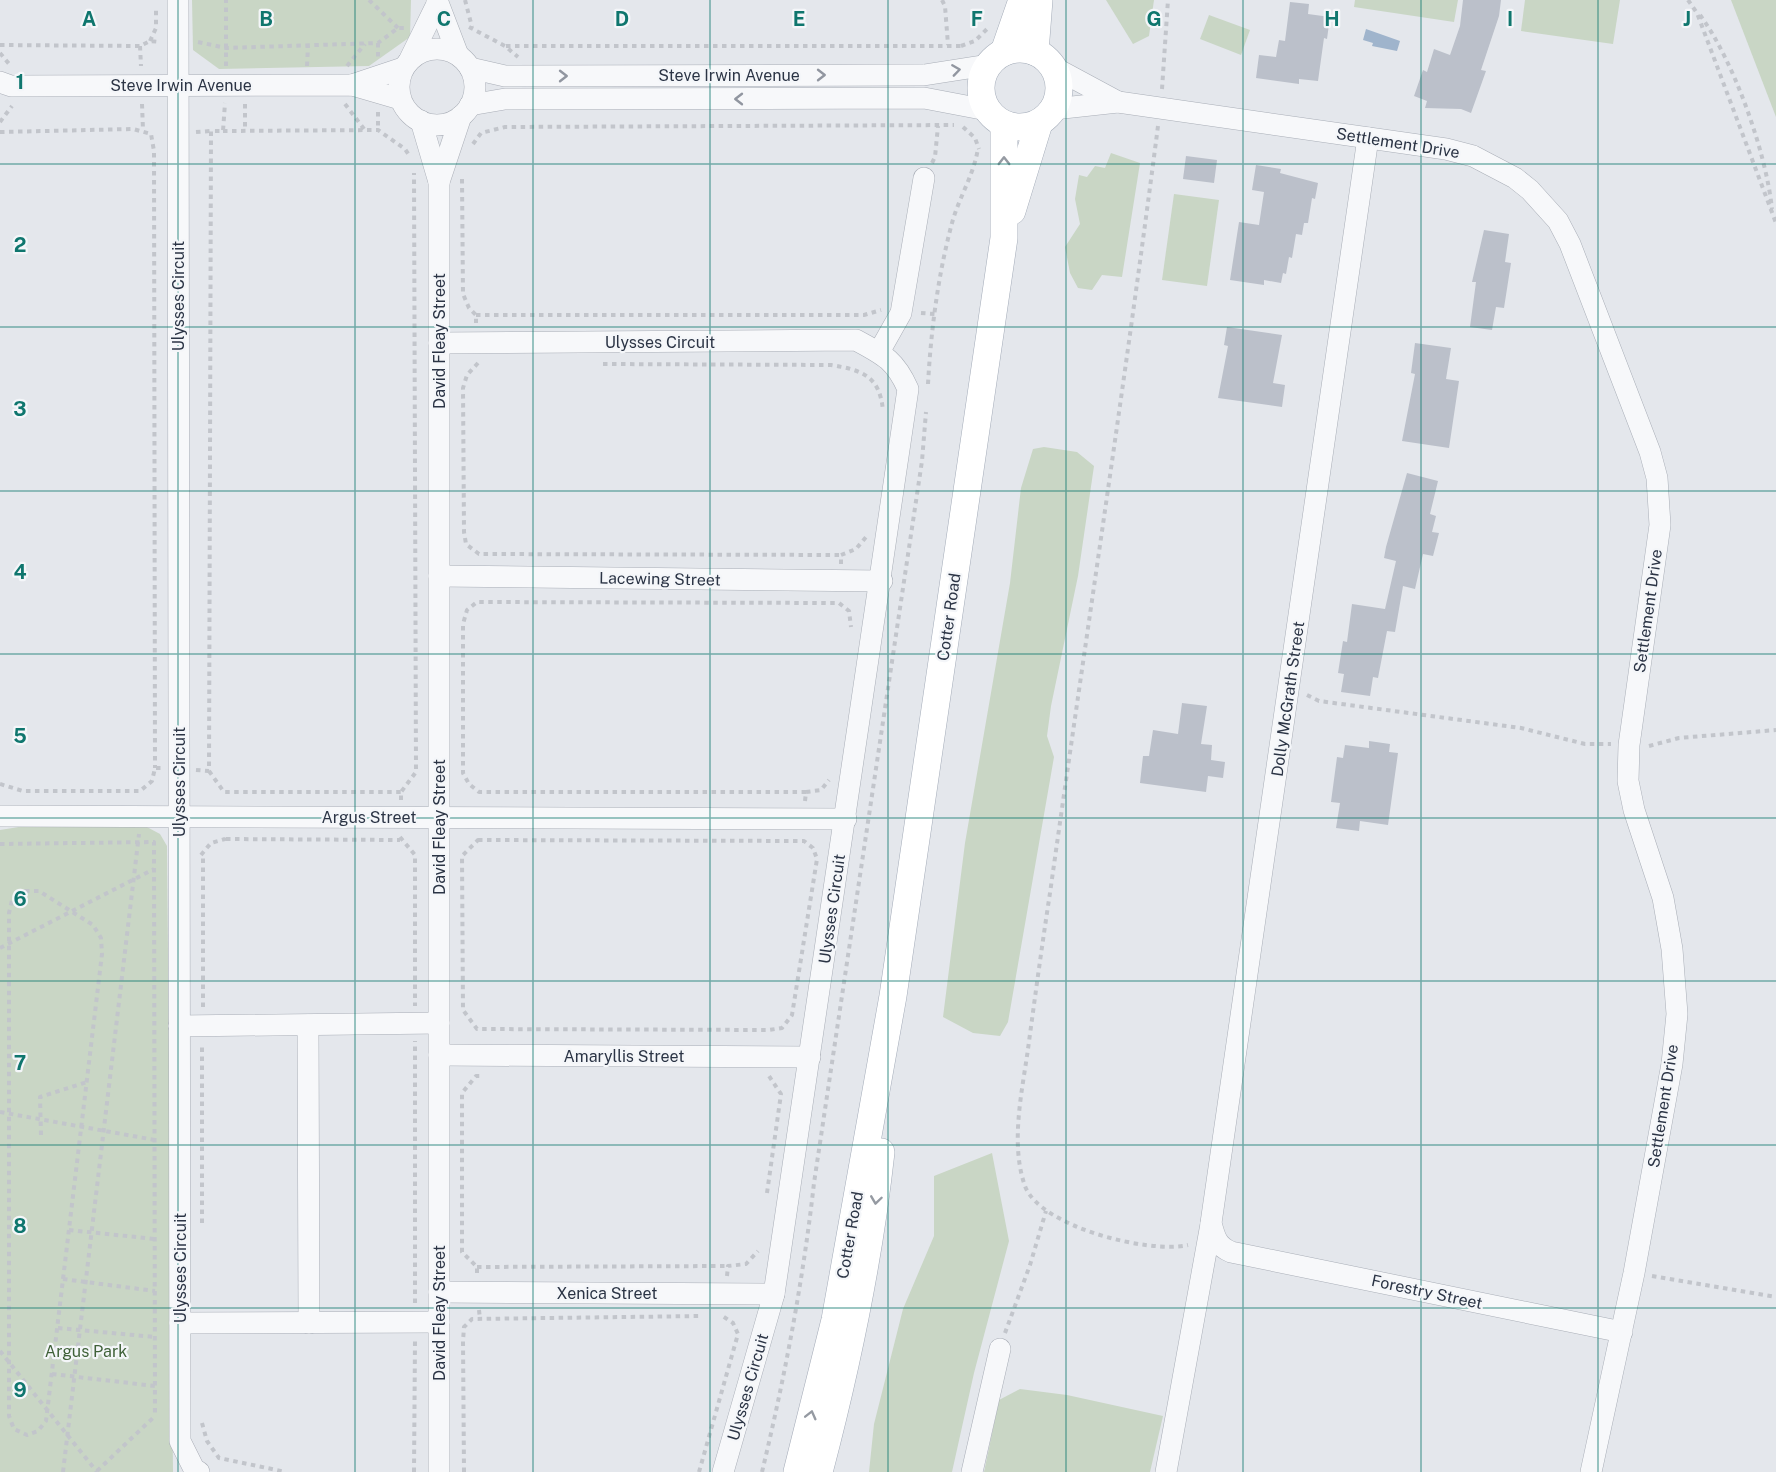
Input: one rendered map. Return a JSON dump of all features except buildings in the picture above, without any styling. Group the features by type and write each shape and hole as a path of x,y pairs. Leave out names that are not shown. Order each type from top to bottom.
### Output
{"main road":[{"path":"1022,0 981,87 996,118 1016,128 1047,116 1060,88 1044,59 1039,0"},
{"path":"996,59 1014,49 1044,59"},
{"name":"Cotter Road","path":"797,1472 835,1320 893,996 1004,238 1047,116"},
{"name":"Cotter Road","path":"996,118 1004,238"},
{"name":"Cotter Road","path":"819,1472 852,1340 876,1203 890,1075 893,996"}],"street":[{"name":"Ulysses Circuit","path":"178,0 180,1441 195,1469 199,1472"},
{"path":"437,2 474,87 466,111 442,124 421,121 412,116 400,99 399,78 437,2"},
{"path":"406,64 421,52 433,48 464,62"},
{"name":"Steve Irwin Avenue","path":"464,62 505,76 912,75 996,59"},
{"name":"Settlement Drive","path":"1044,59 1118,102"},
{"name":"Steve Irwin Avenue","path":"342,85 406,64"},
{"name":"Steve Irwin Avenue","path":"4,86 342,85 400,99"},
{"name":"Steve Irwin Avenue","path":"466,111 505,99 924,98 996,118"},
{"name":"Settlement Drive","path":"1047,116 1118,102 1446,149 1473,156 1497,167 1530,190 1544,204 1570,244 1650,452 1661,505 1629,745 1628,781 1634,810 1663,898 1672,949 1677,1014 1672,1065 1634,1273 1591,1472"},
{"name":"David Fleay Street","path":"439,182 466,111"},
{"name":"David Fleay Street","path":"421,121 439,182 439,1472"},
{"name":"Dolly McGrath Street","path":"1166,1472 1211,1224 1368,138"},
{"path":"879,352 901,313 924,178"},
{"name":"Ulysses Circuit","path":"439,343 476,353 856,340 879,352 898,368 908,389 882,581 774,1294 723,1472"},
{"name":"Lacewing Street","path":"439,576 882,581"},
{"name":"Argus Street","path":"0,816 846,819"},
{"path":"179,1026 439,1023"},
{"path":"308,1025 309,1323"},
{"name":"Amaryllis Street","path":"439,1055 810,1056"},
{"name":"Forestry Street","path":"1211,1224 1215,1239 1222,1248 1231,1252 1622,1332"},
{"name":"Xenica Street","path":"439,1292 774,1294"},
{"path":"180,1323 439,1322"},
{"path":"972,1472 1000,1348"}],"path":[{"path":"0,45 140,46 150,41 156,28 156,0"},
{"path":"223,131 226,0"},
{"path":"202,42 226,48 378,42 398,28 369,0"},
{"path":"465,0 472,27 505,46 922,44 961,46 975,41 990,24"},
{"path":"942,0 945,6 948,45"},
{"path":"1168,0 1161,108 1018,1136 1022,1175 1032,1200 1046,1211 1077,1226 1158,1247 1183,1246 1201,1242 1211,1224"},
{"path":"1688,0 1719,44 1733,76 1769,178 1773,215"},
{"path":"1697,12 1776,223"},
{"path":"307,69 308,46"},
{"path":"342,85 364,130"},
{"path":"245,104 245,130"},
{"path":"470,149 482,133 505,127 961,125 968,129 975,138 978,148 976,161 945,248 928,387"},
{"path":"924,178 935,157 938,126"},
{"path":"0,132 133,129 152,134 154,163 155,768 152,780 140,791 23,791 0,784"},
{"path":"401,792 224,792 209,771 211,131 378,130 405,148 410,158"},
{"path":"400,840 401,792 416,772 414,166"},
{"path":"462,176 463,294 469,308 476,315 864,315 891,309"},
{"path":"476,315 476,353 463,388 462,428 464,532 466,544 479,554 841,555 856,549 867,536 868,525"},
{"path":"476,353 488,363"},
{"path":"594,364 831,365 853,369 864,373 878,386 884,409 882,421"},
{"path":"762,1472 805,1264 814,1183 922,461 926,403"},
{"path":"839,603 841,555"},
{"path":"831,768 830,779 821,790 806,792 479,792 469,784 463,773 463,624 467,610 477,602 839,603 849,611 850,635"},
{"path":"1289,689 1300,691 1319,701 1521,728 1585,744 1652,746 1679,738 1776,730"},
{"path":"155,768 209,771"},
{"path":"804,841 806,792"},
{"path":"225,839 400,840 415,855 414,1472"},
{"path":"478,840 804,841 813,848 817,859 792,1015 782,1028 477,1029 463,1010 462,856 478,840"},
{"path":"63,1472 138,842"},
{"path":"0,844 154,842 155,1416 97,1472 0,1351"},
{"path":"202,1231 203,855"},
{"path":"0,948 154,869"},
{"path":"26,891 39,891 71,911 93,925 101,938 102,954 48,1411 46,1421 38,1431 27,1435 14,1429 9,1416 9,913 12,900 26,891"},
{"path":"0,990 9,990"},
{"path":"0,1028 8,1028"},
{"path":"0,1064 9,1064"},
{"path":"480,1319 477,1267 462,1252 462,1093 476,1076 488,1076"},
{"path":"758,1076 770,1076 781,1094 766,1197"},
{"path":"41,1135 40,1097 87,1082"},
{"path":"0,1112 155,1140"},
{"path":"1000,1348 1030,1265 1046,1211"},
{"path":"69,1230 155,1239"},
{"path":"477,1267 728,1266 746,1264 758,1254 759,1242"},
{"path":"727,1293 728,1266"},
{"path":"1634,1273 1776,1297"},
{"path":"63,1279 155,1291"},
{"path":"464,1472 464,1327 472,1319 723,1315 733,1323 738,1334 699,1472"},
{"path":"58,1328 155,1337"},
{"path":"52,1374 155,1386"},
{"path":"201,1415 207,1442 219,1458 286,1472"}],"green space":[{"path":"192,0 411,0 410,37 369,66 219,69 193,50"},
{"path":"1106,0 1154,0 1149,36 1133,44"},
{"path":"1355,0 1458,0 1454,22 1354,7"},
{"path":"1525,0 1620,0 1613,44 1521,31"},
{"path":"1731,0 1776,0 1776,117"},
{"path":"1209,15 1250,30 1241,55 1200,39"},
{"path":"1111,153 1140,163 1122,277 1102,275 1092,290 1078,288 1070,273 1065,247 1080,224 1075,199 1079,175 1087,177 1095,166 1105,168"},
{"path":"1174,194 1219,200 1207,286 1162,280"},
{"path":"1044,447 1077,452 1094,466 1078,576 1051,706 1047,736 1054,757 1008,1022 1000,1036 973,1033 943,1017 965,843 1010,583 1021,488 1033,449"},
{"name":"Argus Park","path":"25,826 145,826 160,834 167,846 173,1472 0,1472 0,830"},
{"path":"992,1153 1009,1241 974,1373 952,1472 869,1472 874,1424 903,1309 934,1236 934,1176"},
{"path":"1020,1389 1067,1395 1163,1416 1150,1472 984,1472 999,1400"}],"water":[{"path":"1366,29 1400,41 1397,51 1372,46 1373,43 1363,40"}]}
